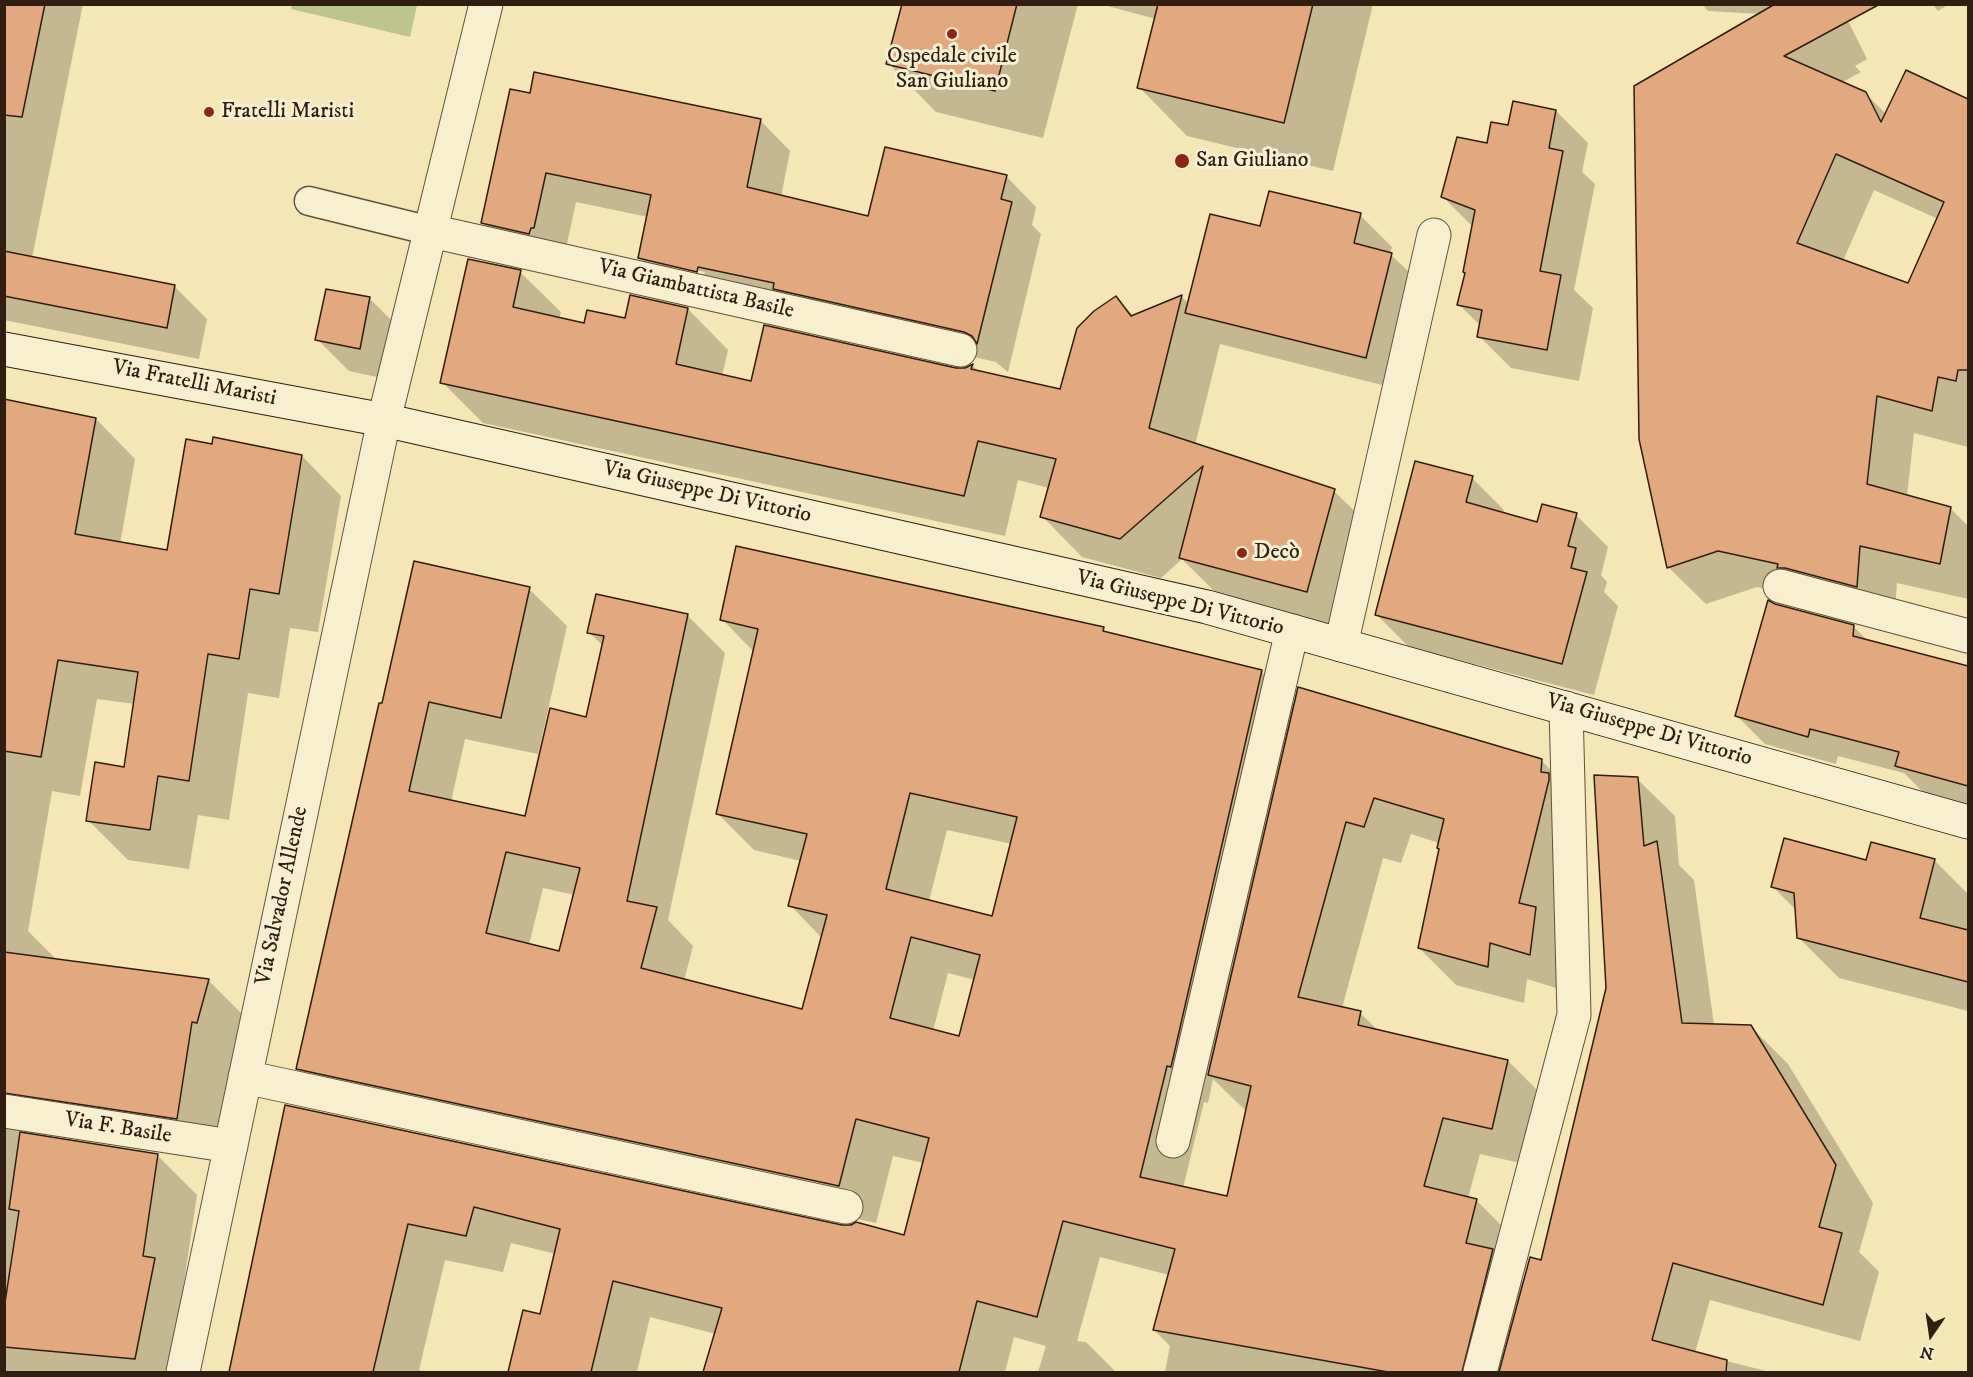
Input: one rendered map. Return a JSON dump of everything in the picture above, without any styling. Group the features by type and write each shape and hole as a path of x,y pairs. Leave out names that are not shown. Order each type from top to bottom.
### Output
{"street":[{"path":"384,420 486,4"},
{"name":"Via Giambattista Basile","path":"431,231 960,350"},
{"path":"1341,645 1434,235"},
{"name":"Via Fratelli Maristi","path":"4,349 384,420"},
{"name":"Via Giuseppe Di Vittorio","path":"384,420 1195,604 1968,822"},
{"name":"Via Salvador Allende","path":"183,1372 384,420"},
{"path":"1780,586 1968,636"},
{"path":"1173,1141 1292,631"},
{"path":"1480,1372 1574,1015 1566,708"},
{"path":"245,1077 846,1207"},
{"name":"Via F. Basile","path":"4,1111 231,1146"}],"lane":[{"path":"309,201 431,231"}],"green space":[{"path":"292,4 417,5 410,37 291,9"}],"building":[{"path":"4,4 45,4 22,117 4,115"},
{"name":"Ospedale civile San Giuliano","path":"902,4 1017,4 995,91 886,64"},
{"path":"1158,4 1313,4 1284,123 1137,88"},
{"path":"1775,4 1880,4 1784,56 1866,92 1881,122 1906,70 1968,99 1968,370 1958,370 1956,381 1938,377 1932,411 1877,396 1867,484 1951,507 1940,564 1860,546 1857,587 1785,568 1777,568 1778,564 1718,551 1667,568 1639,439 1634,86","holes":["1836,154 1944,202 1908,283 1797,243"]},
{"path":"534,72 761,119 747,187 868,216 885,147 1007,175 1001,199 1012,202 977,344 972,336 964,332 773,289 774,283 698,267 697,272 638,258 651,195 546,173 534,228 531,228 529,234 481,223 510,89 530,93"},
{"path":"1513,101 1556,110 1549,148 1563,151 1540,271 1561,275 1547,350 1477,337 1482,310 1457,305 1465,273 1463,272 1475,210 1441,197 1457,137 1487,143 1491,122 1508,125"},
{"path":"1269,191 1361,213 1354,243 1392,253 1366,358 1185,313 1210,214 1260,226"},
{"path":"4,251 175,285 167,328 4,296"},
{"path":"468,259 521,270 513,307 584,323 587,310 625,318 630,295 688,308 676,364 751,381 764,325 956,368 965,368 973,364 971,369 1060,389 1077,328 1094,311 1116,296 1131,316 1182,295 1149,428 1335,489 1307,592 1179,558 1203,466 1120,539 1040,517 1056,459 978,441 964,496 440,383"},
{"path":"326,289 370,297 360,349 315,340"},
{"path":"4,399 96,418 75,534 167,550 186,439 212,444 213,437 302,455 279,594 250,589 239,659 208,654 189,781 158,776 150,830 86,821 95,762 124,767 138,672 58,660 41,757 4,751"},
{"path":"1415,461 1473,476 1466,502 1537,522 1542,504 1577,513 1568,546 1576,548 1571,568 1587,572 1562,664 1375,615"},
{"path":"736,546 1104,627 1103,631 1262,670 1171,1067 1167,1066 1140,1177 1227,1196 1251,1086 1208,1075 1298,687 1542,759 1541,772 1549,773 1549,780 1519,903 1536,907 1530,955 1490,943 1488,967 1418,948 1444,819 1374,798 1364,827 1346,822 1298,997 1361,1011 1358,1025 1508,1060 1492,1129 1443,1118 1424,1186 1477,1199 1466,1243 1493,1249 1462,1372 1388,1372 1153,1330 1175,1249 1063,1221 1037,1317 977,1301 959,1372 703,1372 722,1308 613,1281 591,1372 508,1372 523,1310 540,1314 560,1229 474,1207 466,1236 408,1224 373,1372 229,1372 285,1105 842,1225 851,1225 856,1222 904,1235 929,1138 856,1119 839,1186 296,1069 379,703 382,703 414,561 530,587 501,718 429,702 409,791 525,816 550,708 586,717 604,636 587,633 596,594 688,614 627,901 657,907 641,968 802,1009 827,915 788,906 807,834 716,814 758,629 720,620","holes":["910,793 1017,817 992,916 886,889","506,852 580,868 559,951 486,933","911,937 980,955 959,1036 890,1018"]},
{"path":"1768,600 1775,604 1854,625 1853,636 1968,666 1968,786 1895,766 1899,752 1810,729 1808,737 1735,716"},
{"path":"1594,775 1638,777 1644,846 1657,841 1682,1023 1751,1025 1836,1165 1819,1227 1842,1233 1823,1305 1673,1263 1652,1340 1727,1360 1726,1372 1499,1372 1530,1257 1541,1260 1606,988"},
{"path":"1784,838 1866,860 1871,842 1935,859 1920,918 1968,930 1968,982 1797,938 1794,893 1771,887"},
{"path":"4,952 209,979 197,1023 192,1022 177,1119 4,1093"},
{"path":"20,1132 158,1154 143,1256 155,1258 135,1359 4,1347 4,1309 19,1211 9,1209"}],"place":[{"name":"Ospedale civile San Giuliano","path":"952,34"},
{"name":"Fratelli Maristi","path":"209,112"},
{"name":"San Giuliano","path":"1182,161"},
{"name":"Decò","path":"1242,553"}]}
